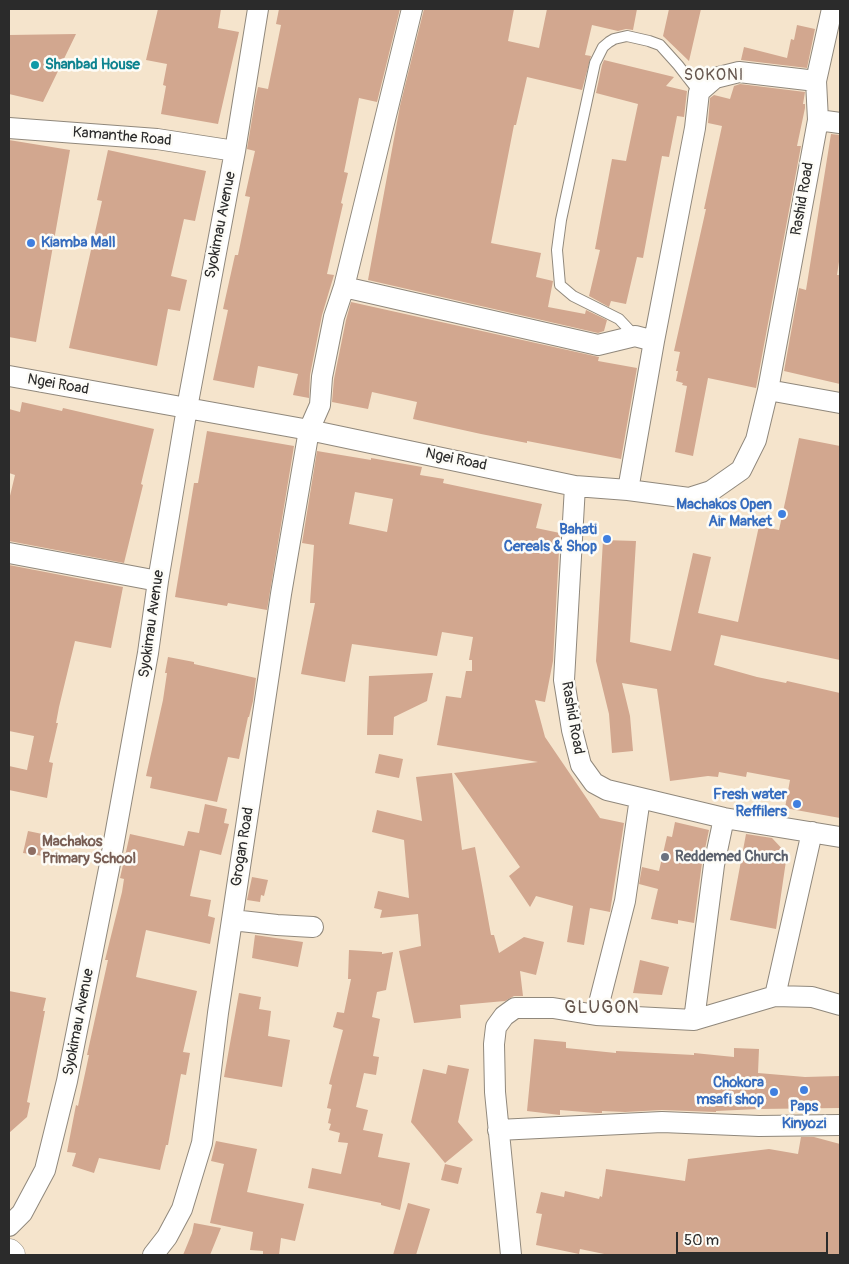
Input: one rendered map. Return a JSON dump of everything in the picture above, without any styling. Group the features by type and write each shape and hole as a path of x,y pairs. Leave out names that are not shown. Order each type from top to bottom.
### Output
{"street":[{"name":"Syokimau Avenue","path":"9,1226 22,1213 45,1170 67,1081 147,662 158,581 187,408 235,151 258,9"},
{"name":"Grogan Road","path":"153,1255 167,1238 182,1209 202,1143 218,1013 281,594 309,430 320,405 322,377 334,317 344,287 412,9"},
{"name":"Rashid Road","path":"768,390 818,120 816,81 832,9"},
{"path":"628,490 644,338 695,128 699,92 714,78 739,72 816,81"},
{"path":"818,120 840,123"},
{"name":"Kamanthe Road","path":"9,128 156,139 235,151"},
{"path":"344,287 598,345 644,338"},
{"name":"Ngei Road","path":"9,376 309,430 575,486 628,490 689,498 711,491 741,470 756,440 768,390"},
{"path":"768,390 840,403"},
{"name":"Rashid Road","path":"575,486 564,680 572,730 581,765 594,782 607,790 724,818 840,837"},
{"path":"9,553 158,581"},
{"path":"596,1015 624,901 640,798"},
{"path":"694,1020 714,865 724,818"},
{"path":"775,996 812,832"},
{"path":"232,920 313,927"},
{"path":"511,1255 495,1092 494,1044 496,1027 504,1016 515,1008 553,1008 596,1015 694,1020 775,996 812,997 840,1005"},
{"path":"498,1130 662,1122 759,1126 840,1125"}],"lane":[{"path":"644,338 620,319 574,296 560,285 557,250 560,220 595,63 604,47 614,39 627,36 649,41 660,45 664,49 699,92"}],"building":[{"path":"158,9 221,9 218,28 239,32 218,124 161,114 166,86 163,85 167,64 146,60"},
{"path":"279,9 400,9 377,102 359,98 344,172 348,173 341,203 343,204 327,274 334,275 322,315 310,375 309,398 293,395 298,374 258,366 254,388 213,380 228,310 223,309 235,255 238,255 250,197 245,196 255,151 247,149 255,101 258,87 268,89 281,25 276,24"},
{"path":"424,9 514,9 508,41 539,48 547,9 637,9 633,30 618,31 592,25 585,55 591,56 582,90 527,77 516,125 514,125 491,243 541,253 536,277 553,281 548,307 585,314 586,310 607,320 604,331 598,333 368,280 400,106"},
{"path":"669,9 701,9 689,61 663,36"},
{"path":"797,25 815,29 807,68 741,60 744,47 787,58 791,39 794,40"},
{"name":"Shanbad House","path":"76,34 43,102 9,94 9,35"},
{"path":"604,60 674,77 666,86 687,91 684,117 677,116 669,157 662,156 643,258 637,257 626,304 611,301 609,307 589,296 600,250 595,249 612,159 626,161 638,104 596,93"},
{"path":"740,84 805,92 803,104 805,104 805,108 797,146 801,146 756,388 708,378 693,456 675,452 687,386 676,381 680,352 674,351 706,209 704,209 722,126 708,123 710,98 714,95 730,99 734,86"},
{"path":"831,134 840,135 840,255 837,275 840,275 840,384 784,371 799,288 806,290"},
{"name":"Kiamba Mall","path":"9,140 70,150 36,342 9,337"},
{"path":"108,150 206,171 195,221 184,219 171,276 187,280 180,311 168,309 157,366 69,348 102,201 97,200"},
{"path":"351,302 599,357 598,361 637,368 621,459 527,441 527,443 413,419 417,402 372,392 368,409 332,402 334,379"},
{"path":"22,402 62,411 63,408 154,429 141,484 143,485 124,563 9,541 9,500 15,475 9,473 9,409 20,412"},
{"path":"207,431 294,446 267,610 228,603 227,606 175,597 194,483 198,483"},
{"path":"799,438 840,446 840,660 721,635 714,665 757,677 786,683 787,681 840,693 840,818 785,808 790,780 747,772 746,777 719,772 718,777 708,776 670,781 657,689 622,683 630,716 633,751 612,753 609,714 596,661 603,540 636,541 630,642 671,651 693,553 711,557 698,613 738,622 759,526 779,530"},
{"path":"317,451 422,467 420,475 444,479 443,483 542,504 536,528 560,533 553,661 545,702 535,700 545,737 600,818 624,823 610,912 590,908 584,945 567,942 573,906 536,896 530,907 509,876 520,867 454,773 538,762 437,745 446,696 461,698 466,671 472,671 472,660 469,660 473,637 442,632 437,656 352,644 345,682 301,674 315,603 310,603 314,545 302,543","holes":["355,492 393,499 387,532 349,524"]},
{"path":"9,565 123,587 111,648 75,641 59,707 56,723 58,723 49,762 53,763 47,798 9,790 9,766 27,770 34,736 9,731"},
{"path":"168,657 256,678 253,701 239,759 228,757 217,802 150,788 152,777 146,776 163,700"},
{"path":"433,673 427,701 394,717 393,735 367,735 369,676"},
{"path":"379,754 403,759 399,778 375,773"},
{"path":"452,773 462,850 475,847 491,935 494,935 499,953 524,937 544,942 536,975 520,971 523,996 514,996 505,1001 460,1005 461,1018 414,1023 399,951 421,946 418,914 380,918 382,910 374,908 378,891 409,898 404,840 372,832 377,810 422,821 416,777"},
{"path":"205,804 227,809 224,823 229,824 221,855 200,850 190,896 211,900 208,916 215,918 210,944 146,930 136,977 197,991 183,1052 190,1053 186,1075 181,1074 168,1145 166,1145 160,1170 99,1158 94,1173 72,1166 76,1153 67,1152 108,960 105,960 122,892 124,879 120,878 130,834 184,846 188,831 199,833"},
{"path":"675,822 709,830 702,863 694,923 678,920 678,924 651,919 658,889 639,884 642,867 659,871 667,836 672,837"},
{"path":"28,831 47,835 43,856 23,853"},
{"path":"746,834 772,838 787,854 776,929 730,920"},
{"path":"252,877 268,880 264,896 261,895 260,902 247,900"},
{"path":"255,935 303,942 298,967 252,958"},
{"path":"349,950 382,952 382,954 393,952 386,990 377,992 372,1017 380,1019 373,1056 379,1057 376,1075 364,1073 356,1107 368,1110 363,1130 383,1134 378,1157 410,1163 400,1210 381,1205 381,1203 308,1188 312,1168 341,1174 348,1143 338,1142 340,1133 329,1130 331,1124 328,1123 331,1109 327,1108 332,1085 329,1084 343,1030 333,1027 337,1012 344,1013 351,979 348,979"},
{"path":"640,960 669,967 662,995 633,993"},
{"path":"9,991 46,998 27,1102 30,1103 27,1117 9,1133"},
{"path":"239,993 261,997 259,1009 271,1011 268,1036 290,1040 282,1087 224,1077"},
{"path":"534,1039 566,1042 566,1048 616,1053 616,1051 694,1055 694,1053 734,1057 734,1048 759,1049 758,1073 805,1077 840,1076 840,1108 758,1109 716,1112 662,1110 602,1111 602,1113 560,1110 560,1115 527,1111"},
{"path":"448,1065 469,1069 458,1122 473,1140 445,1163 411,1122 423,1069 446,1074"},
{"path":"801,1137 814,1137 840,1144 840,1255 609,1255 580,1249 579,1254 536,1245 542,1214 536,1213 541,1192 564,1197 565,1191 599,1199 600,1196 602,1197 606,1169 685,1181 688,1159 769,1149 798,1154"},
{"path":"216,1141 257,1149 247,1192 304,1204 295,1241 281,1238 279,1255 263,1254 263,1251 250,1250 253,1232 210,1223 224,1164 211,1161"},
{"path":"445,1164 462,1168 458,1184 441,1180"},
{"path":"408,1203 430,1209 416,1255 393,1255"},
{"path":"194,1223 221,1228 210,1255 183,1255"}],"place":[{"name":"Shanbad House","path":"35,65"},
{"name":"Kiamba Mall","path":"31,243"},
{"name":"Machakos Open Air Market","path":"782,514"},
{"name":"Bahati Cereals & Shop","path":"607,539"},
{"name":"Fresh water Reffilers","path":"797,804"},
{"name":"Machakos Primary School","path":"32,851"},
{"name":"Reddemed Church","path":"665,857"},
{"name":"Paps Kinyozi","path":"804,1090"},
{"name":"Chokora msafi shop","path":"774,1092"}],"district":[{"name":"SOKONI","path":"714,76"},
{"name":"GLUGON","path":"602,1008"}]}
